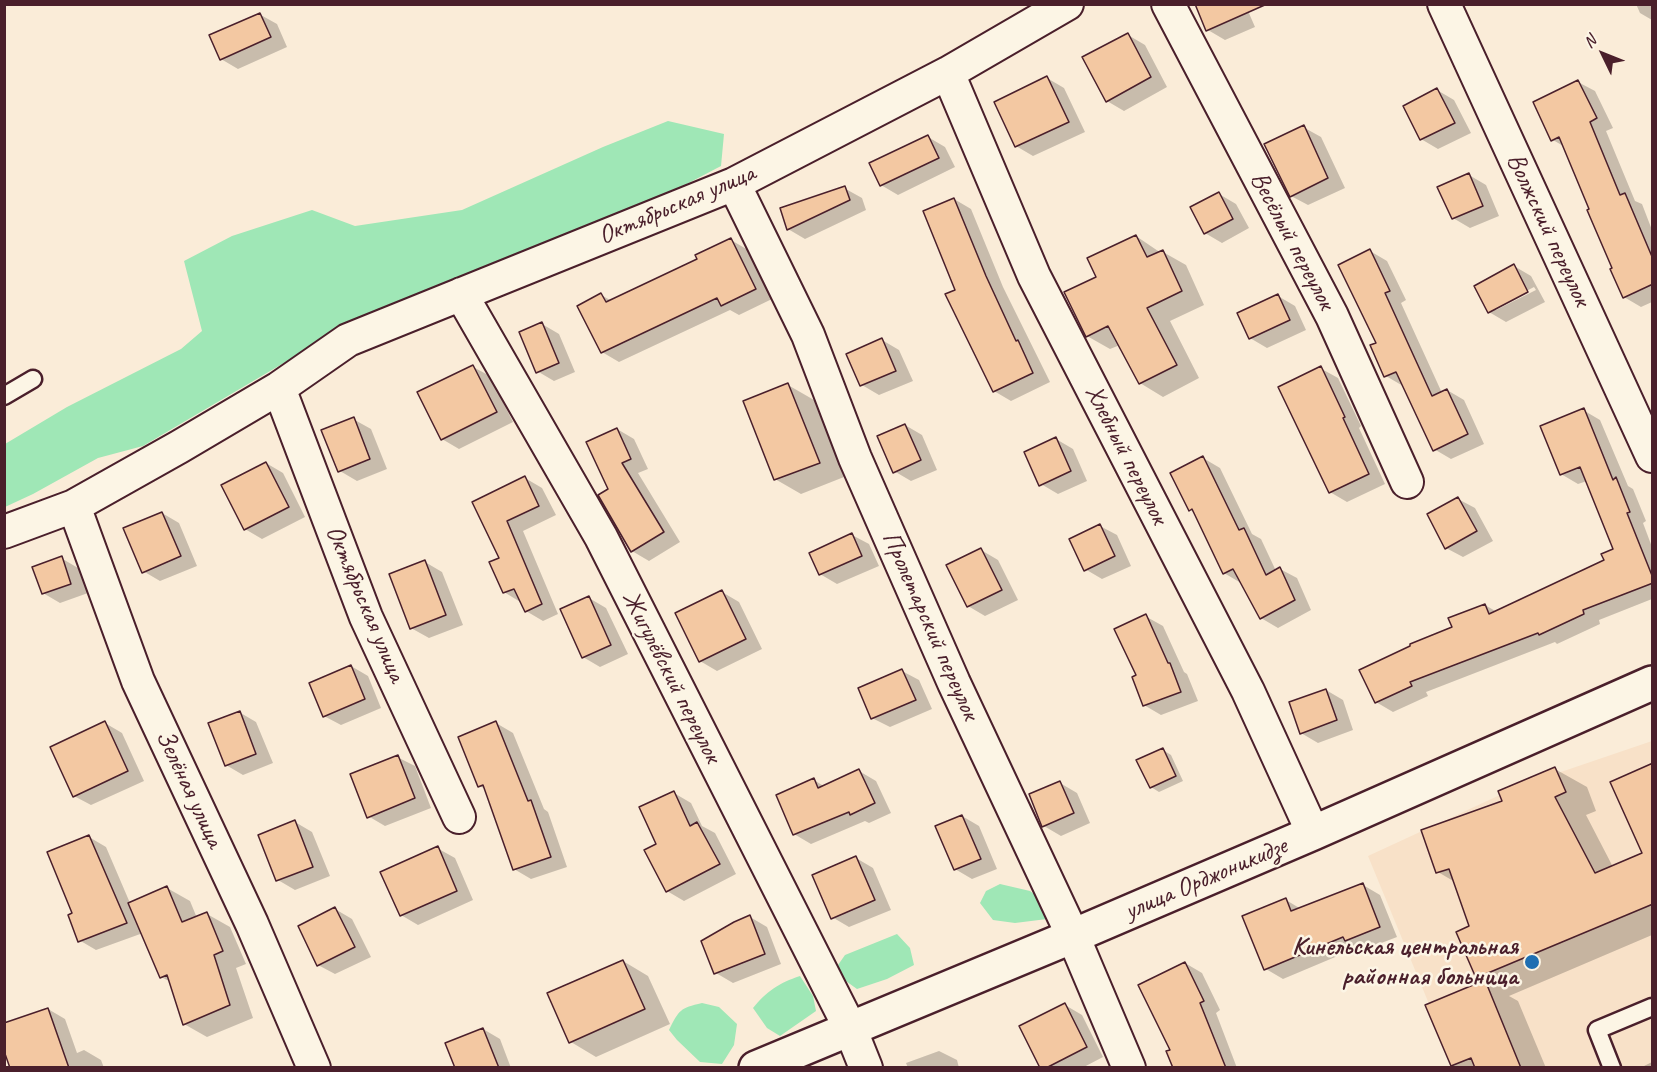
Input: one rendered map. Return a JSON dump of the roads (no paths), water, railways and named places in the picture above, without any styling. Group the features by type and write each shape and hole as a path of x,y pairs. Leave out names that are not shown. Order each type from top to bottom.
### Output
{"street":[{"name":"Октябрьская улица","path":"4,532 74,506 279,387 348,340 734,184 948,73 1067,4"},
{"name":"Весёлый переулок","path":"1167,4 1332,316 1407,482"},
{"name":"Волжский переулок","path":"1444,4 1653,456"},
{"name":"Хлебный переулок","path":"948,73 1034,276 1248,691 1313,833"},
{"name":"Пролетарский переулок","path":"734,184 808,335 855,458 949,673 1073,936 1129,1068"},
{"name":"Жигулёвский переулок","path":"461,294 601,537 850,1028 866,1068"},
{"name":"Октябрьская улица","path":"279,387 366,618 459,817"},
{"name":"Зелёная улица","path":"74,506 138,681 252,924 314,1068"},
{"name":"улица Орджоникидзе","path":"756,1068 1313,833 1653,683"}],"lane":[{"path":"4,396 33,379"},
{"path":"1612,1068 1597,1030 1653,1007"}],"place":[{"name":"Кинельская центральная районная больница","path":"1532,962"}]}
